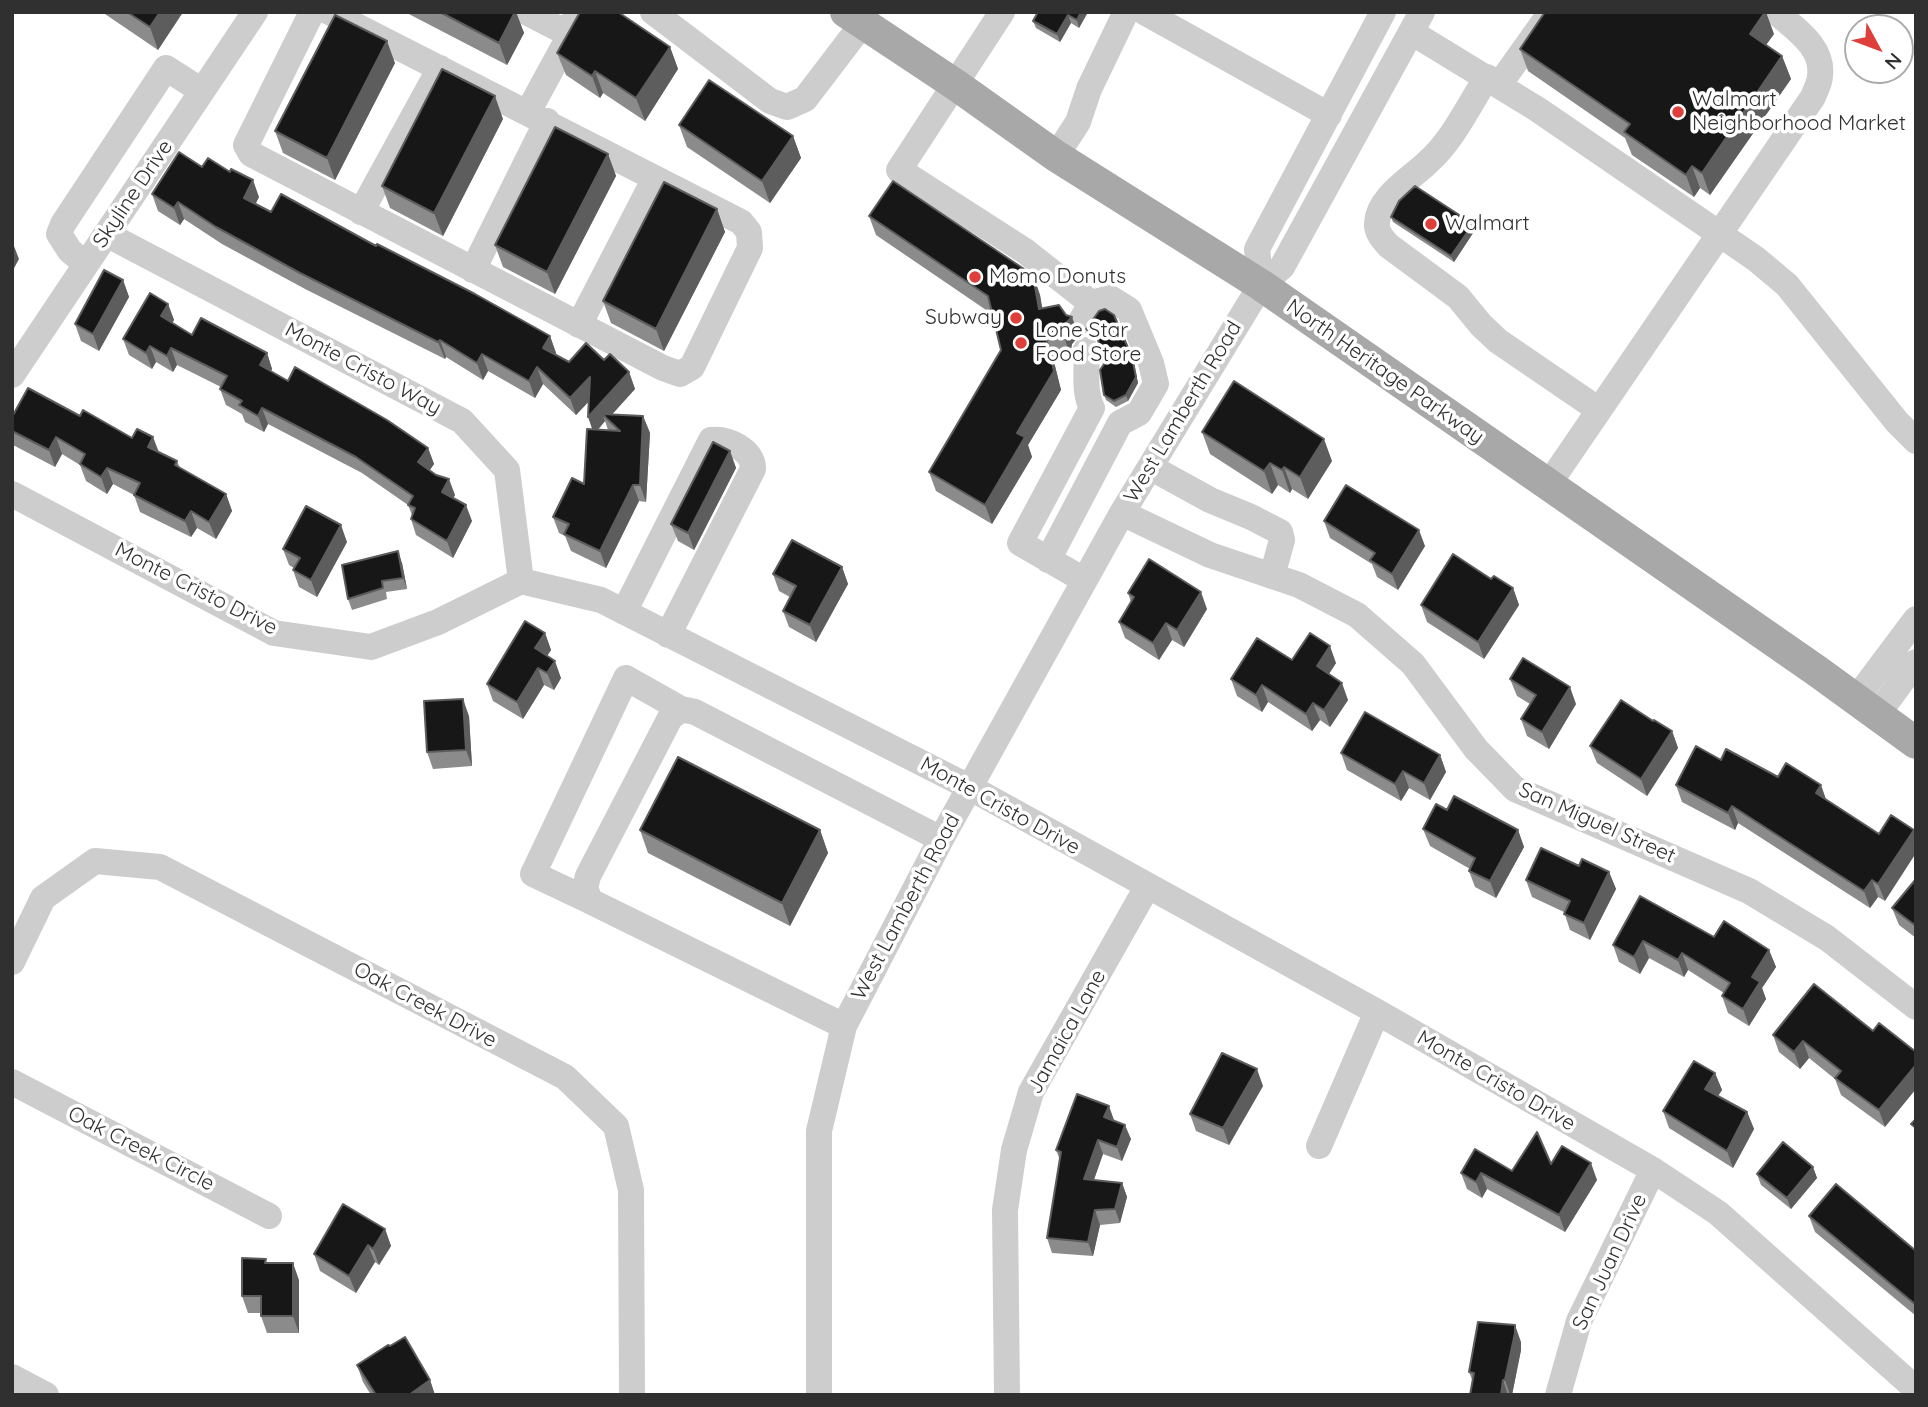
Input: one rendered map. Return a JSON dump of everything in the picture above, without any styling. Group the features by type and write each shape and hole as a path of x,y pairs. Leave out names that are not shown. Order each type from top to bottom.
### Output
{"main road":[{"name":"North Heritage Parkway","path":"855,18 1056,156 1261,285 1916,743"}],"street":[{"name":"Skyline Drive","path":"12,375 20,349 86,264 255,12"},
{"path":"312,12 246,145 251,154 663,368 680,374 692,367 750,248 749,232 741,222 329,12"},
{"path":"526,12 561,30 580,17"},
{"path":"653,12 770,101 787,107 805,99 855,18"},
{"path":"1002,12 899,170 1025,251 1086,312 1110,298 1129,310 1130,323 1147,370 1139,413 1120,423 1048,559"},
{"path":"1056,156 1078,122 1089,89 1126,12"},
{"path":"1144,12 1328,116"},
{"path":"1261,285 1257,249 1383,12"},
{"path":"1550,12 1431,160 1405,180 1382,209 1377,224 1381,238 1389,246 1458,297 1480,325 1498,341 1599,410"},
{"path":"1549,485 1813,97 1821,76 1819,57 1808,40 1776,12"},
{"path":"472,270 580,17"},
{"path":"1417,22 1493,81 1719,233 1787,285 1897,422 1916,441"},
{"name":"West Lamberth Road","path":"819,1395 819,1132 845,1026 969,787 1122,513 1261,285 1282,267 1417,22"},
{"path":"86,264 70,251 59,234 63,224 166,68 202,91"},
{"path":"361,212 440,68"},
{"path":"579,325 655,177"},
{"name":"Monte Cristo Way","path":"106,234 462,421 507,470 521,581"},
{"path":"1093,363 1086,396 1092,408 1120,423"},
{"path":"1147,370 1191,400"},
{"path":"1084,580 1020,543 1092,408"},
{"path":"624,612 710,440 720,439 748,453 753,460 752,469 668,635"},
{"path":"1150,467 1210,500 1279,532 1282,540 1272,576"},
{"name":"Monte Cristo Drive","path":"12,494 274,633 371,647 438,622 521,581 601,600 969,787 1377,1013 1653,1170 1718,1213 1916,1389"},
{"name":"San Miguel Street","path":"1122,513 1210,555 1299,585 1357,615 1413,664 1476,749 1515,789 1749,891 1827,938 1916,1007"},
{"path":"1866,707 1916,619"},
{"path":"1866,707 1916,662"},
{"path":"845,1026 533,874 626,678 681,709 695,712 941,839"},
{"path":"590,901 584,888 588,876 670,718 681,709"},
{"name":"Oak Creek Drive","path":"12,962 43,898 95,861 160,867 565,1077 616,1126 631,1190 632,1395"},
{"name":"Jamaica Lane","path":"1007,1395 1005,1210 1014,1150 1031,1092 1147,887"},
{"path":"1319,1146 1377,1013"},
{"name":"Oak Creek Circle","path":"12,1082 270,1216"},
{"name":"San Juan Drive","path":"1559,1395 1579,1321 1653,1170"},
{"path":"12,1377 46,1395"}],"building":[{"path":"127,12 160,12 150,27"},
{"path":"440,12 515,12 499,43"},
{"path":"580,12 618,12 670,47 636,98 595,71 592,76 557,53"},
{"path":"1038,12 1081,12 1077,20 1068,15 1057,34 1033,21"},
{"name":"Walmart Neighborhood Market","path":"1545,12 1765,12 1750,34 1782,56 1702,173 1692,166 1686,175 1624,132 1630,124 1520,49"},
{"path":"335,15 387,41 327,158 275,131"},
{"path":"442,69 495,96 434,213 382,186"},
{"path":"709,80 793,136 762,181 679,125"},
{"path":"555,127 608,154 547,272 495,245"},
{"path":"179,152 202,167 208,158 230,172 231,169 253,180 244,198 271,212 281,194 376,246 377,244 475,294 550,336 543,348 569,362 586,343 604,360 610,354 629,372 588,417 590,377 570,398 537,367 529,381 482,354 477,363 440,340 438,342 300,273 216,227 178,202 174,208 152,194"},
{"path":"893,181 1033,275 1039,309 1059,305 1066,315 1072,317 1065,324 1063,334 1046,338 1054,371 1017,433 1025,437 985,505 929,472 1001,350 988,296 869,216"},
{"path":"664,182 717,209 656,329 603,301"},
{"name":"Walmart","path":"1415,186 1473,224 1451,256 1391,217 1399,201"},
{"path":"104,270 123,280 93,334 75,324"},
{"path":"150,293 168,304 161,316 192,335 201,318 267,353 260,365 288,381 295,367 387,420 428,448 418,462 436,475 449,479 442,492 466,505 447,541 411,519 415,508 408,505 413,496 356,457 262,408 258,416 239,405 242,401 220,389 227,376 171,348 167,356 150,346 146,353 123,339"},
{"path":"1105,309 1114,315 1132,357 1136,377 1126,395 1114,401 1104,395 1100,370 1104,364 1097,336 1086,329 1099,311"},
{"path":"1234,381 1324,439 1300,477 1284,467 1282,470 1270,463 1264,471 1202,432"},
{"path":"28,388 80,416 83,410 132,438 137,429 153,437 148,447 177,461 175,465 226,494 209,522 191,511 185,521 134,495 140,483 107,468 101,477 80,464 85,454 56,437 49,450 12,431 12,417"},
{"path":"602,414 643,416 640,485 633,485 600,551 564,534 569,524 553,517 572,478 584,484 587,429 620,431"},
{"path":"713,442 730,451 688,533 671,524"},
{"path":"1346,485 1419,530 1392,574 1370,560 1375,553 1324,521"},
{"path":"306,506 341,525 311,580 293,570 300,558 283,549"},
{"path":"792,540 842,567 810,625 783,611 796,586 773,574"},
{"path":"398,551 403,578 382,581 383,588 348,599 342,565"},
{"path":"1453,554 1491,579 1494,576 1513,588 1478,642 1421,605"},
{"path":"1149,559 1201,592 1177,630 1166,623 1153,643 1119,622 1134,597 1128,593"},
{"path":"525,621 545,633 535,648 555,661 547,673 538,668 517,702 487,684"},
{"path":"1310,633 1330,646 1317,666 1342,683 1324,710 1313,703 1306,714 1262,685 1256,695 1231,679 1257,638 1292,660"},
{"path":"1523,658 1570,687 1542,732 1521,719 1536,695 1510,679"},
{"path":"463,699 466,750 427,752 424,701"},
{"path":"1621,700 1672,731 1641,779 1590,746"},
{"path":"1365,712 1440,755 1424,783 1403,771 1395,784 1341,753"},
{"path":"1696,746 1721,760 1726,749 1778,777 1786,763 1821,785 1816,793 1879,834 1891,815 1914,830 1878,884 1872,880 1864,891 1732,806 1728,813 1676,785"},
{"path":"678,757 820,830 782,903 640,830"},
{"path":"1454,796 1518,830 1490,881 1469,871 1475,858 1423,829 1436,804 1447,810"},
{"path":"1541,848 1579,866 1582,859 1609,872 1584,923 1564,914 1570,901 1526,880"},
{"path":"1916,879 1916,926 1892,908"},
{"path":"1640,896 1714,937 1724,921 1769,950 1752,977 1760,982 1743,1009 1722,996 1730,983 1682,953 1678,960 1643,941 1634,957 1613,945"},
{"path":"1814,984 1873,1031 1879,1023 1916,1052 1916,1065 1879,1110 1835,1078 1841,1071 1803,1041 1794,1052 1773,1035"},
{"path":"1222,1053 1257,1069 1223,1128 1190,1114"},
{"path":"1694,1061 1715,1073 1705,1089 1747,1112 1727,1151 1663,1111"},
{"path":"1077,1094 1109,1106 1104,1117 1125,1125 1117,1147 1098,1140 1084,1179 1122,1183 1115,1209 1095,1210 1088,1242 1047,1238 1061,1152 1056,1150"},
{"path":"1537,1132 1551,1164 1562,1146 1591,1163 1559,1215 1481,1173 1476,1182 1461,1173 1475,1149 1512,1171"},
{"path":"1783,1142 1813,1167 1787,1198 1757,1174"},
{"path":"1836,1184 1916,1251 1916,1305 1809,1216"},
{"path":"343,1204 385,1229 373,1249 368,1245 349,1276 314,1254"},
{"path":"242,1258 266,1259 265,1263 293,1263 293,1316 261,1316 261,1296 242,1296"},
{"path":"1478,1322 1515,1325 1501,1395 1470,1395 1474,1373 1469,1372"},
{"path":"405,1337 430,1380 409,1395 376,1395 357,1365"}],"place":[{"name":"Walmart Neighborhood Market","path":"1678,112"},
{"name":"Walmart","path":"1431,224"},
{"name":"Momo Donuts","path":"975,277"},
{"name":"Subway","path":"1016,318"},
{"name":"Lone Star Food Store","path":"1021,343"}]}
